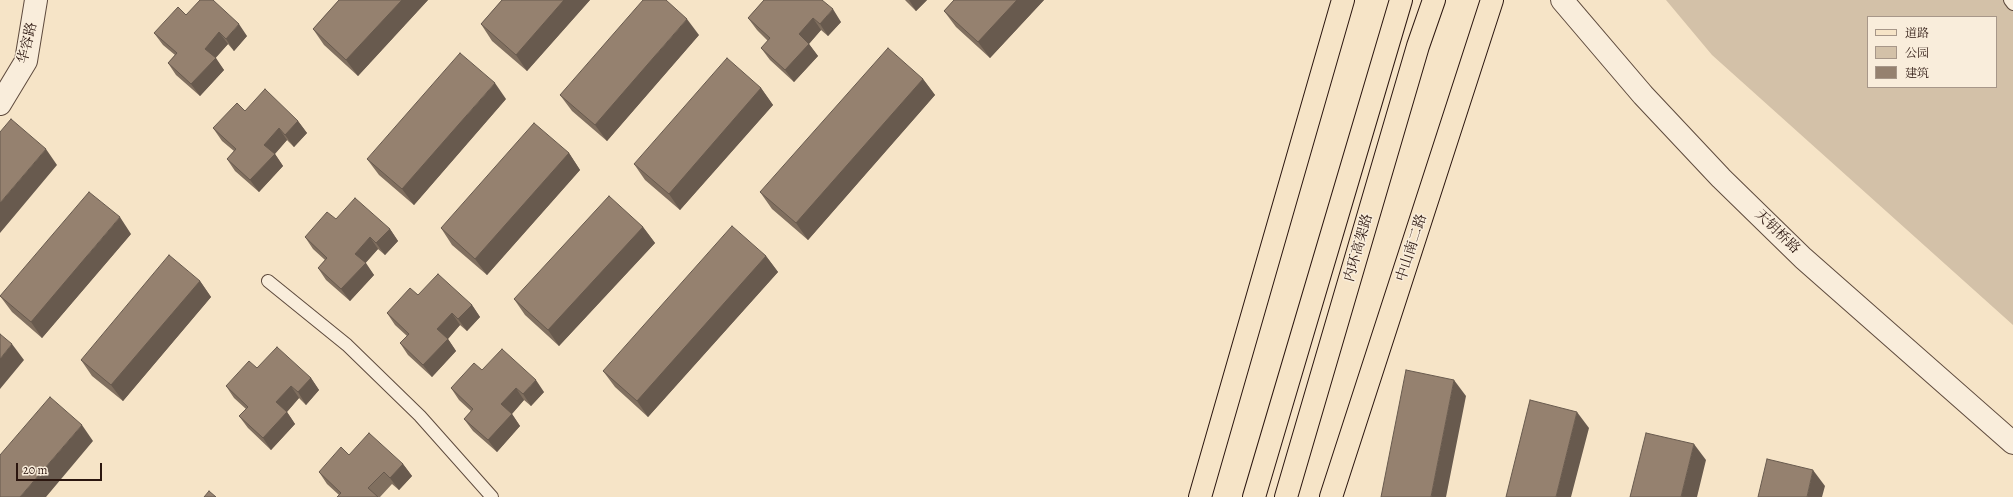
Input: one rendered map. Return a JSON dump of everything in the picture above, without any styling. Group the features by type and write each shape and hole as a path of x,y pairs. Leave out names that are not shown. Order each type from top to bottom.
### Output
{"main road":[{"path":"1200,497 1343,0"},
{"path":"1254,497 1401,0"},
{"name":"内环高架路","path":"1286,497 1416,54 1434,0"},
{"name":"中山南二路","path":"1332,497 1492,0"}],"street":[{"name":"华容路","path":"0,104 26,61 36,0"},
{"name":"天钥桥路","path":"1562,0 1643,95 1732,189 1803,258 2013,443"}],"lane":[{"path":"2010,0 2013,4"},
{"path":"268,281 347,345 420,416 492,497"}],"green space":[{"path":"1666,0 2013,0 2013,325 1712,55"}],"building":[{"path":"200,0 213,0 239,24 226,39 219,32 205,49 216,58 191,84 168,63 177,53 154,33 178,7 186,15"},
{"path":"339,0 402,0 346,60 313,29"},
{"path":"502,0 564,0 516,55 481,24"},
{"path":"643,0 666,0 687,19 595,125 560,95"},
{"path":"764,0 822,0 833,9 820,24 813,18 799,34 809,44 785,70 761,48 770,38 748,18"},
{"path":"954,0 1017,0 978,42 944,11"},
{"path":"888,48 923,79 796,223 760,192"},
{"path":"460,53 495,83 402,189 367,159"},
{"path":"727,58 761,88 669,194 634,164"},
{"path":"265,89 298,121 285,135 279,128 264,145 275,154 250,180 227,159 236,149 213,128 237,103 245,111"},
{"path":"11,119 46,149 0,203 0,132"},
{"path":"534,123 569,153 475,259 441,228"},
{"path":"89,192 120,217 31,322 0,296"},
{"path":"609,196 643,227 548,330 514,299"},
{"path":"355,198 390,229 376,243 370,237 355,254 366,263 341,289 318,268 327,258 305,237 327,212 336,219"},
{"path":"732,226 766,256 637,401 603,371"},
{"path":"169,255 200,281 111,385 81,360"},
{"path":"438,274 472,305 458,319 452,313 437,329 448,339 423,365 400,343 409,334 387,313 410,288 418,295"},
{"path":"0,334 12,344 0,359"},
{"path":"277,347 311,378 298,392 291,386 276,402 287,412 263,438 239,416 248,407 226,386 249,361 257,368"},
{"path":"502,349 536,380 523,394 516,388 501,404 512,414 488,440 464,419 473,409 451,388 474,363 482,370"},
{"path":"1406,370 1454,380 1431,497 1381,497"},
{"path":"50,397 82,425 20,497 0,497 0,455"},
{"path":"1530,400 1577,412 1556,497 1506,497"},
{"path":"369,433 403,464 390,478 384,472 368,488 378,497 337,497 341,493 319,472 341,447 349,455"},
{"path":"1646,433 1694,444 1681,497 1630,497"},
{"path":"1767,459 1813,470 1807,497 1758,497"},
{"path":"209,491 216,497 204,497"}]}
